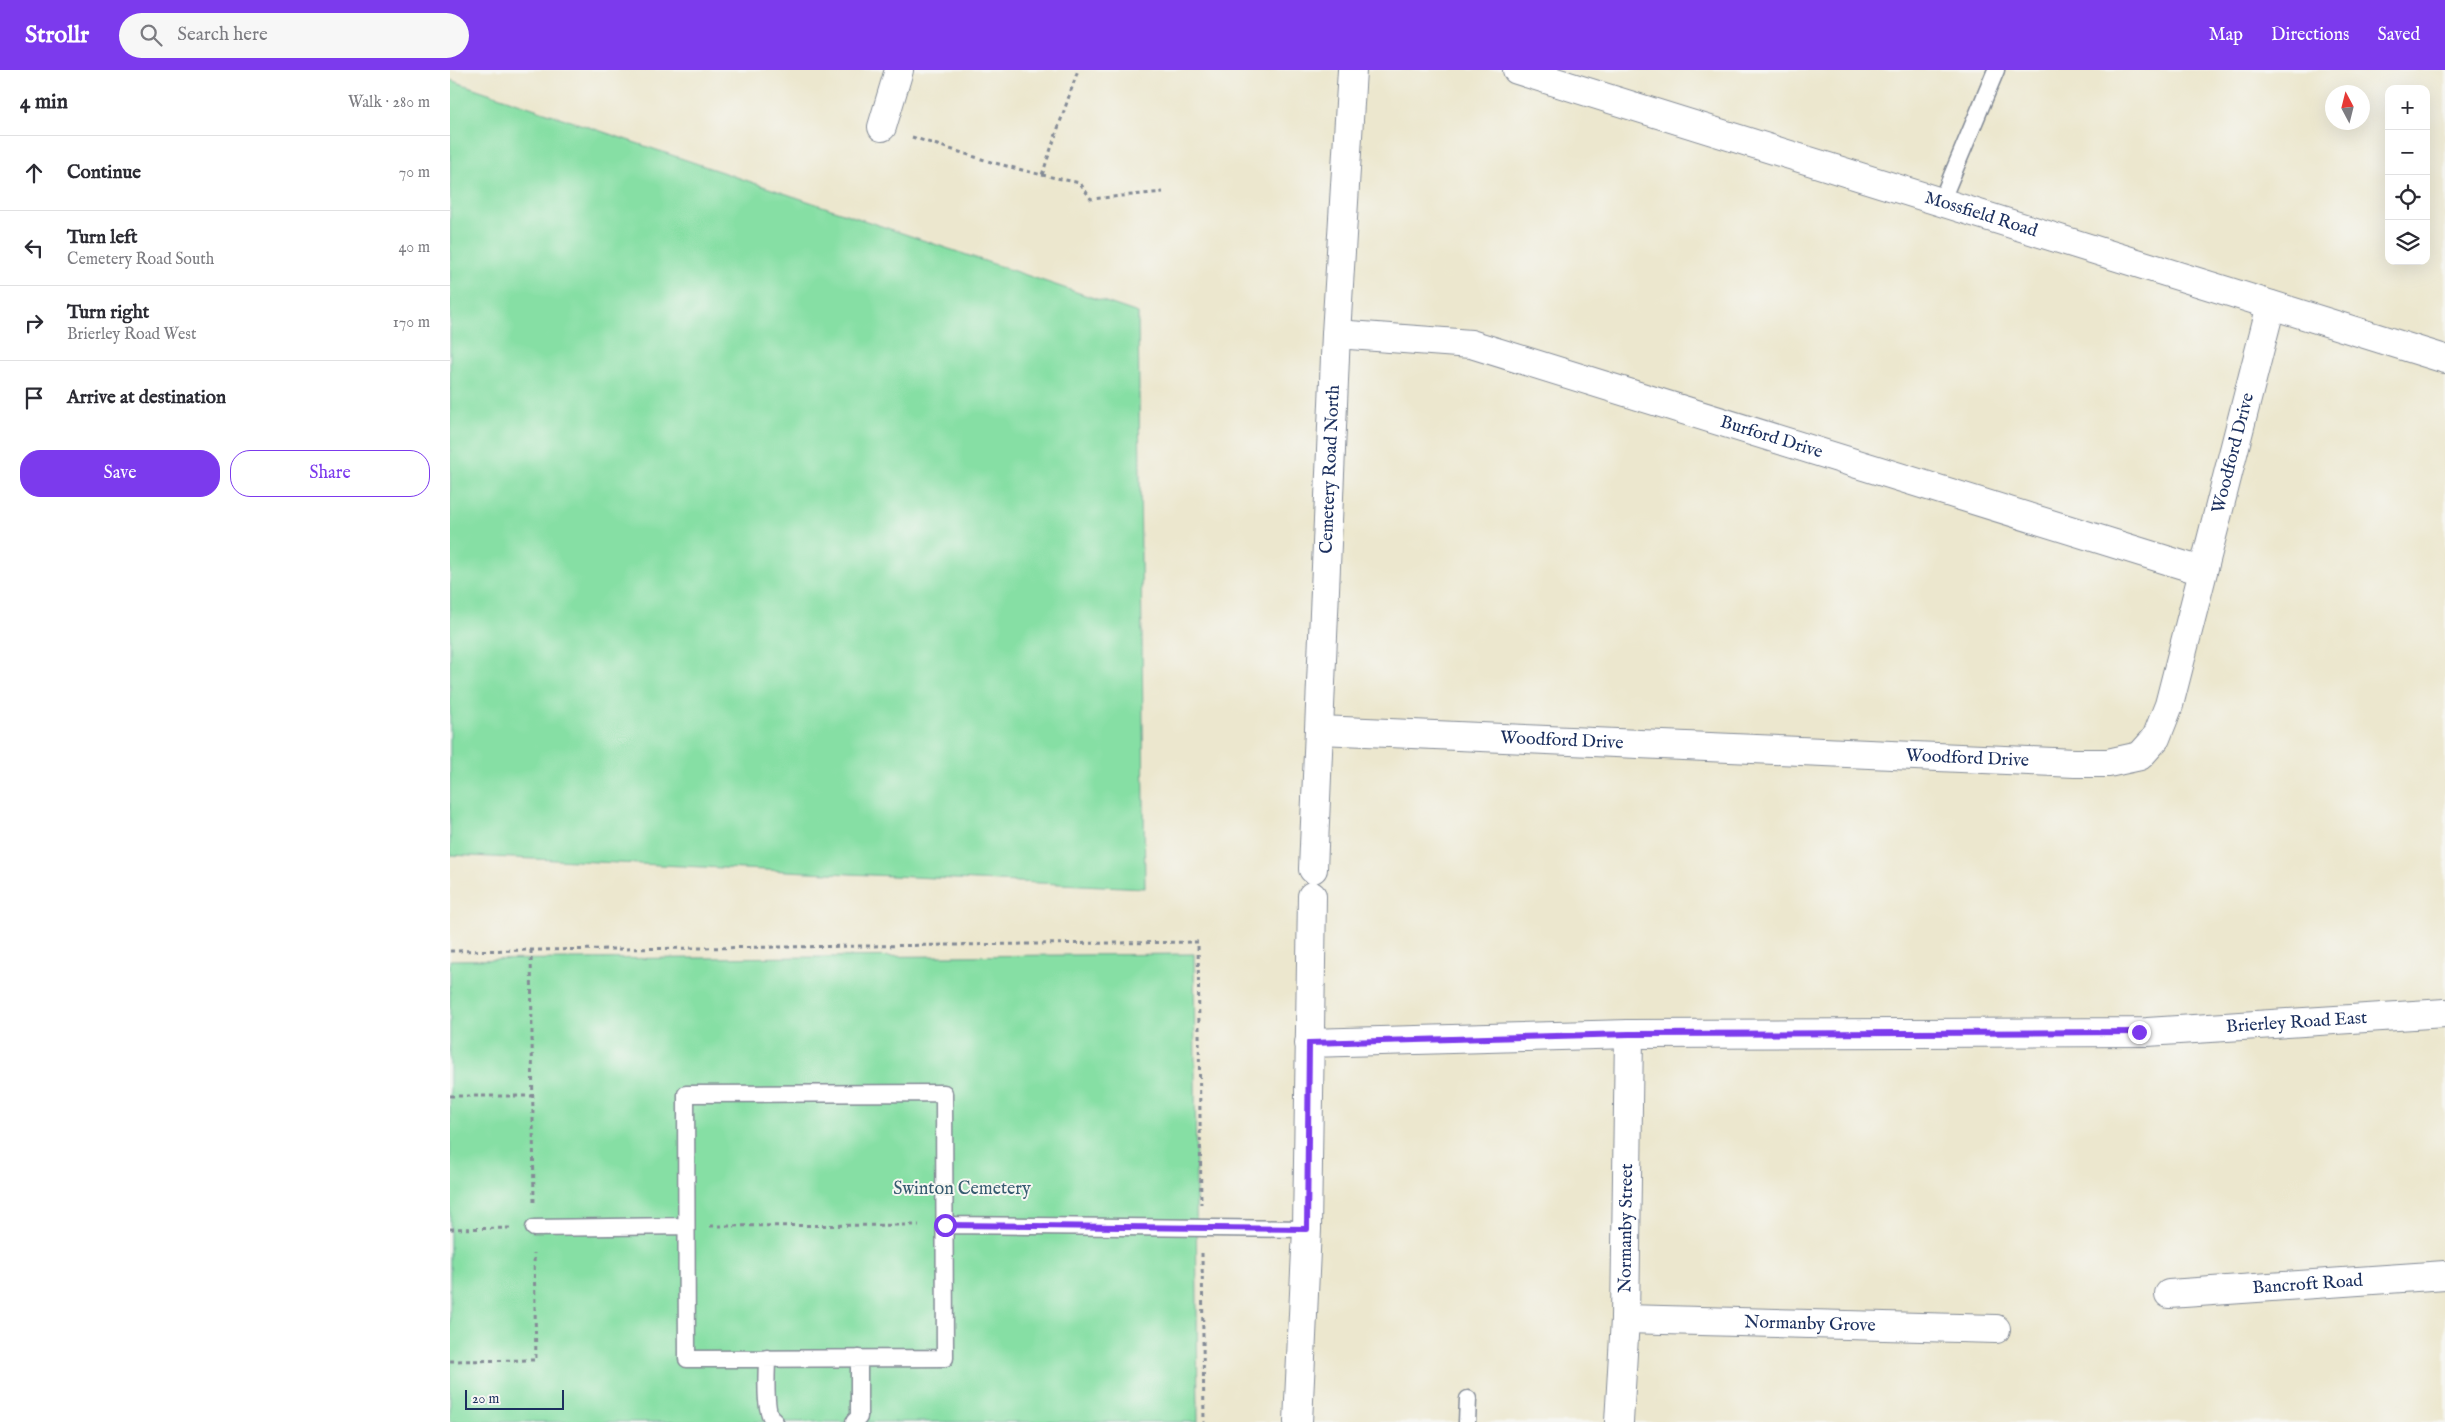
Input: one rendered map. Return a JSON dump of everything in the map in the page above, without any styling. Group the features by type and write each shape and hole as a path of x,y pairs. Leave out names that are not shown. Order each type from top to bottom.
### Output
{"street":[{"path":"882,127 899,70"},
{"name":"Cemetery Road North","path":"1313,869 1336,334 1352,70"},
{"name":"Mossfield Road","path":"1517,70 2445,359"},
{"name":"Woodford Drive","path":"1320,730 2065,763 2108,762 2140,756 2156,738 2169,705 2271,305"},
{"name":"Burford Drive","path":"1336,334 1471,344 2202,571"},
{"path":"1298,1422 1307,1229 1312,896"},
{"name":"Brierley Road East","path":"1309,1043 1629,1034 2146,1032 2445,1013"},
{"name":"Normanby Street","path":"1619,1422 1625,1319 1629,1034"},
{"name":"Bancroft Road","path":"2169,1294 2445,1275"},
{"name":"Normanby Grove","path":"1625,1319 1996,1330"}],"lane":[{"path":"1941,202 1996,70"},
{"path":"944,1093 945,1358 687,1359 686,1226 686,1094 944,1093"},
{"path":"945,1225 1201,1226 1307,1229"},
{"path":"534,1228 686,1226"},
{"path":"767,1358 767,1404 772,1420 775,1422"},
{"path":"854,1422 859,1417 859,1358"},
{"path":"1466,1422 1468,1399"}],"path":[{"path":"1042,175 1078,70"},
{"path":"882,127 991,162 1080,183 1091,199 1163,192"},
{"path":"450,951 1198,942 1204,1422"},
{"path":"450,1361 536,1360 531,950"},
{"path":"450,1096 532,1096"},
{"path":"686,1226 945,1225"},
{"path":"450,1228 534,1228"}],"green space":[{"path":"450,80 1138,313 1145,888 450,855"},
{"name":"Swinton Cemetery","path":"1194,954 1198,1422 450,1422 450,960"}],"route":[{"path":"945,1225 1201,1226 1307,1229 1309,1043 1629,1034 2139,1032"}]}
